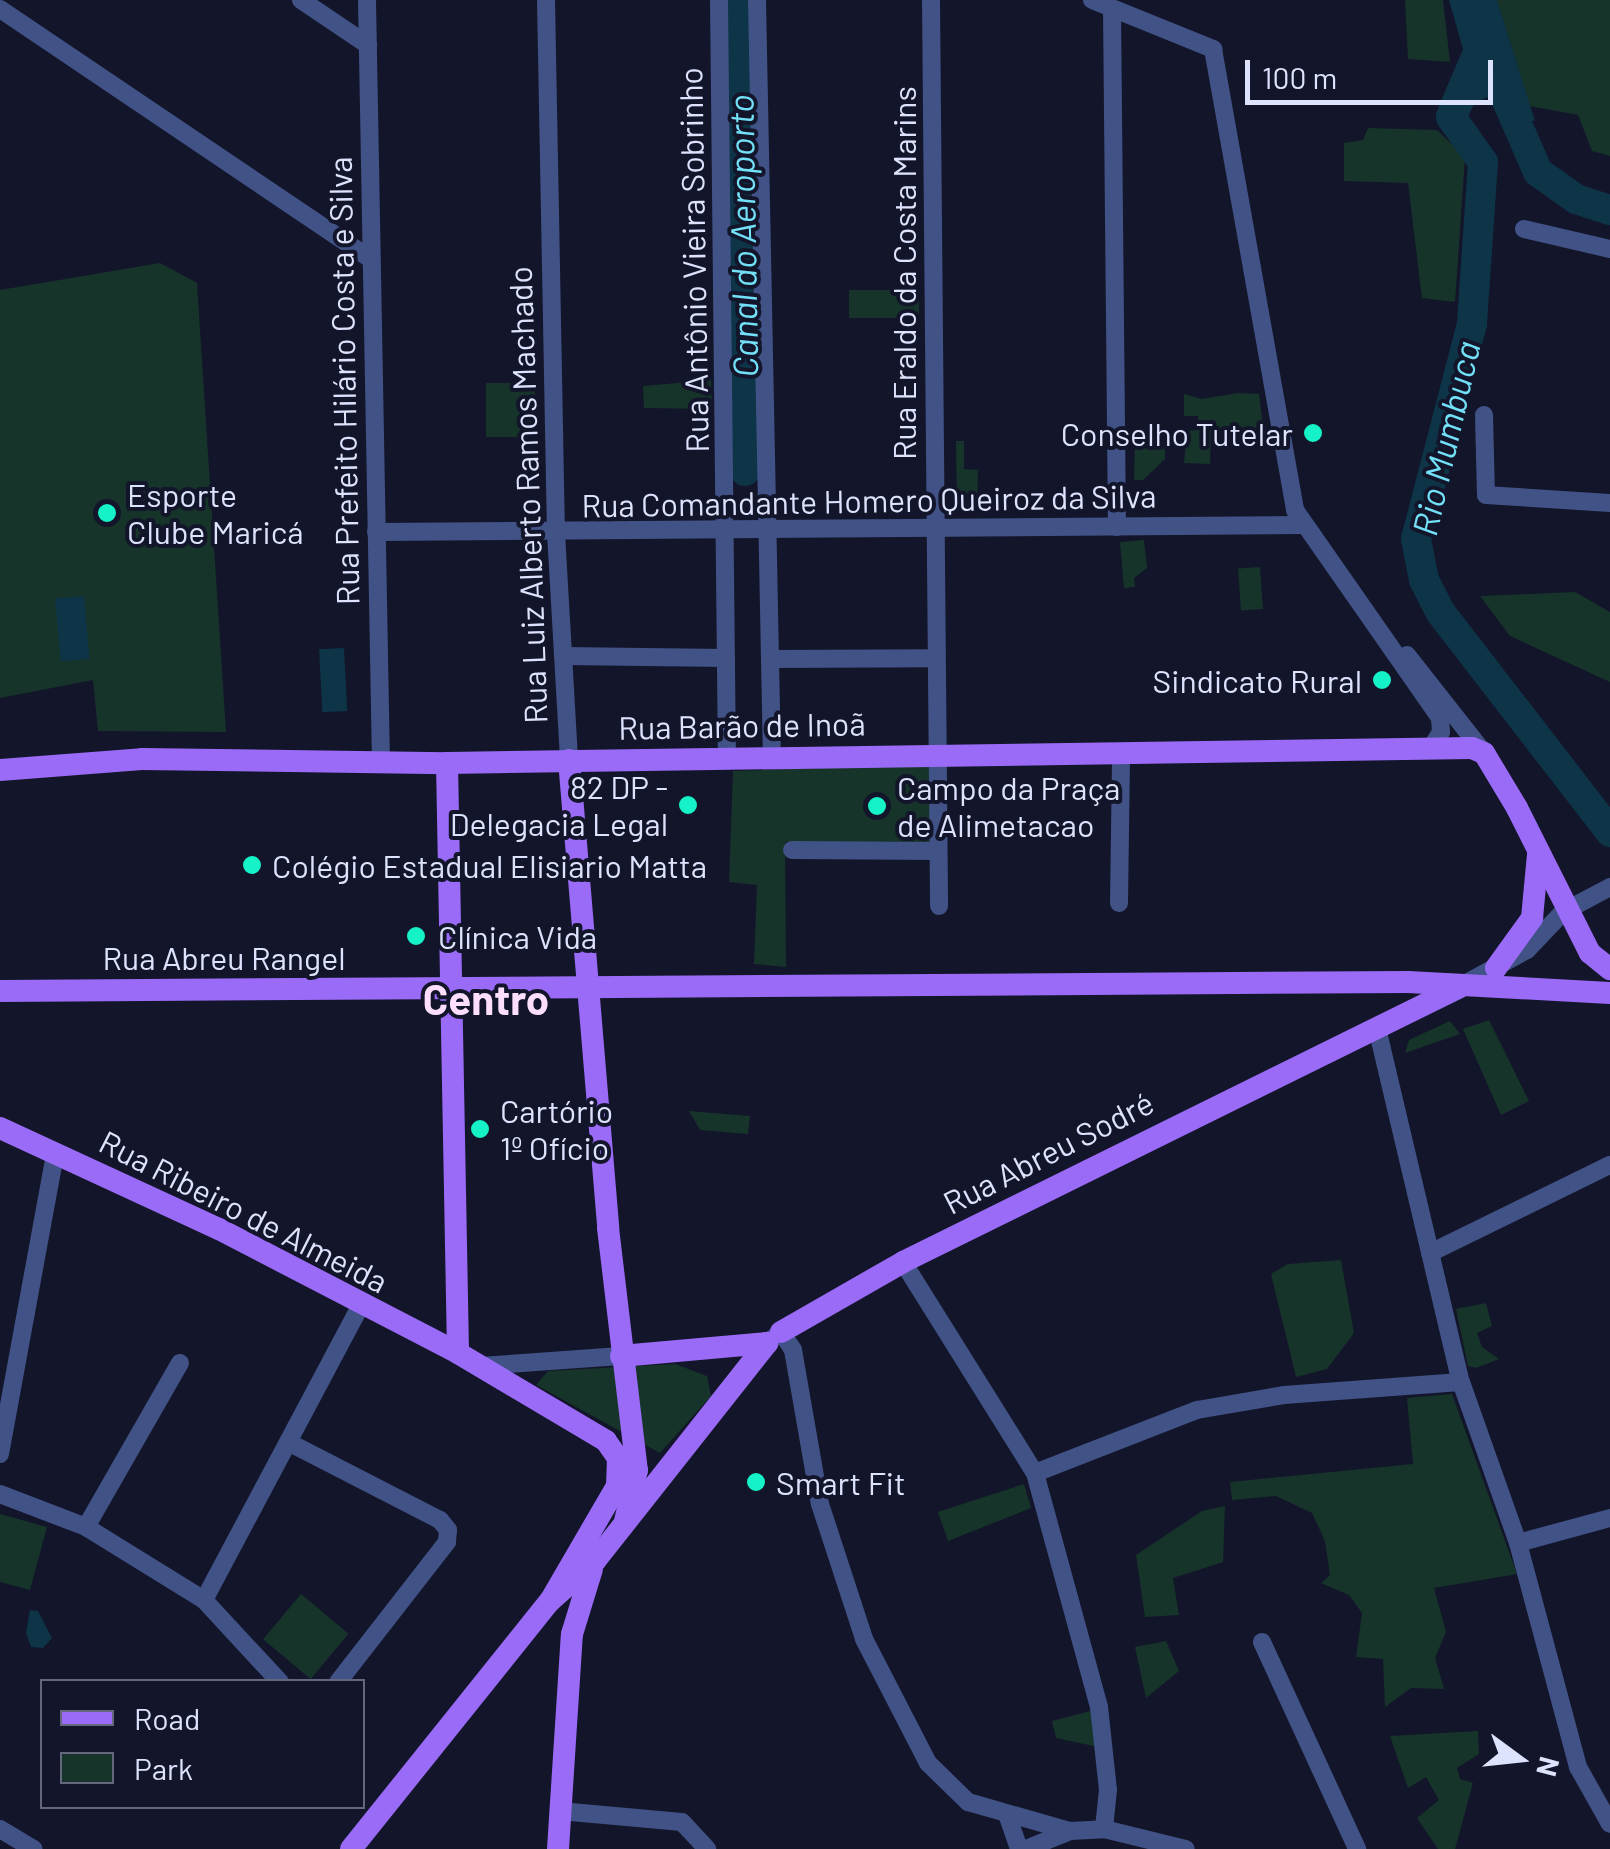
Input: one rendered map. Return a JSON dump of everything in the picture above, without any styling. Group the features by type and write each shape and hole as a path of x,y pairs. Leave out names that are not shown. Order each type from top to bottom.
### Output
{"main road":[{"name":"Rua Barão de Inoã","path":"0,770 142,759 448,763 1432,748 1484,753"},
{"path":"1484,753 1538,848 1590,953 1610,970"},
{"name":"Rua Luiz Alberto Ramos Machado","path":"569,760 585,988 637,1470 625,1521"},
{"path":"448,763 448,987 458,1353"},
{"path":"1496,968 1532,918 1538,848"},
{"name":"Rua Abreu Rangel","path":"0,991 1463,986 1610,993"},
{"name":"Rua Abreu Sodré","path":"622,1356 774,1337 902,1262 1463,986"},
{"name":"Rua Ribeiro de Almeida","path":"0,1128 194,1216 360,1306 458,1353 596,1434 618,1458 616,1486 550,1601"},
{"path":"351,1849 550,1601 595,1562 774,1337"},
{"path":"558,1849 573,1624 595,1562"}],"street":[{"path":"301,0 368,45"},
{"name":"Rua Prefeito Hilário Costa e Silva","path":"367,0 368,256 381,761"},
{"name":"Rua Luiz Alberto Ramos Machado","path":"546,0 556,533 569,760"},
{"name":"Rua Antônio Vieira Sobrinho","path":"719,0 726,759"},
{"name":"Rua Antônio Vieira Sobrinho","path":"758,0 772,759"},
{"name":"Rua Eraldo da Costa Marins","path":"932,0 939,906"},
{"path":"1092,0 1213,49 1289,489 1302,525 1440,718 1441,732 1432,748"},
{"path":"0,9 368,256"},
{"path":"1112,9 1117,527"},
{"path":"1524,229 1610,249"},
{"path":"1484,415 1483,490 1490,497 1610,503"},
{"name":"Rua Comandante Homero Queiroz da Silva","path":"376,532 1302,525"},
{"path":"1369,618 1416,664 1484,753"},
{"path":"564,656 726,658"},
{"path":"770,659 936,658"},
{"path":"1119,903 1121,755"},
{"path":"792,850 938,851"},
{"name":"Rua Abreu Sodré","path":"1463,986 1541,940 1569,908 1602,891"},
{"path":"1377,1028 1462,1382 1518,1544 1578,1767 1610,1824"},
{"path":"0,1454 56,1154"},
{"path":"1430,1252 1610,1165"},
{"path":"902,1262 1034,1473 1099,1707 1108,1790 1104,1829"},
{"path":"204,1600 360,1306"},
{"path":"774,1337 793,1350 820,1504 864,1640 948,1788 1007,1814 1070,1831"},
{"name":"Rua Abreu Sodré","path":"481,1366 622,1356"},
{"path":"86,1528 180,1363"},
{"path":"1034,1473 1197,1410 1284,1395 1462,1382"},
{"path":"290,1442 440,1520 448,1530 447,1542 340,1679"},
{"path":"0,1494 86,1528 204,1600 277,1679"},
{"path":"1518,1544 1610,1518"},
{"path":"1262,1642 1357,1849"},
{"path":"560,1811 682,1822 707,1849"},
{"path":"1007,1814 1022,1849 1070,1831 1104,1829 1186,1849"},
{"path":"0,1829 26,1843"}],"green space":[{"path":"1405,0 1443,0 1450,62 1408,59"},
{"path":"1497,0 1610,0 1610,156 1592,151 1578,115 1530,106"},
{"path":"1368,128 1437,130 1465,157 1455,302 1422,298 1408,183 1344,181 1344,143 1363,140"},
{"name":"Esporte Clube Maricá","path":"160,263 197,283 226,732 98,731 93,680 0,698 0,290"},
{"path":"849,290 919,290 919,318 849,318"},
{"path":"711,380 712,409 644,408 643,386"},
{"path":"486,383 535,383 535,437 486,437"},
{"path":"1184,394 1201,399 1259,394 1264,434 1211,435 1210,464 1184,463 1187,431 1199,430 1198,416 1184,416"},
{"path":"956,441 964,441 964,469 978,470 977,510 957,511"},
{"path":"1135,442 1165,443 1165,459 1143,480 1134,480"},
{"path":"1144,540 1147,568 1134,578 1135,587 1124,588 1120,542"},
{"path":"1260,567 1263,609 1241,610 1238,569"},
{"path":"1575,592 1610,612 1610,682 1510,636 1480,596"},
{"path":"935,764 938,845 785,842 786,967 754,964 757,885 729,882 733,771"},
{"path":"1489,1020 1529,1101 1501,1115 1463,1029"},
{"path":"1450,1021 1460,1034 1405,1053 1409,1040"},
{"path":"689,1111 750,1116 748,1134 700,1130"},
{"path":"1341,1260 1354,1333 1327,1369 1296,1377 1271,1274 1288,1264"},
{"path":"1486,1303 1492,1326 1477,1333 1482,1347 1499,1359 1476,1368 1468,1366 1456,1309"},
{"path":"675,1364 707,1376 711,1396 660,1453 536,1385 548,1371"},
{"path":"1452,1394 1517,1574 1434,1588 1446,1632 1435,1658 1444,1689 1411,1688 1385,1707 1383,1659 1356,1657 1362,1613 1349,1595 1321,1583 1330,1575 1325,1541 1312,1513 1276,1496 1232,1500 1230,1482 1413,1464 1407,1398"},
{"path":"1024,1484 1031,1508 948,1541 938,1512"},
{"path":"1225,1506 1223,1562 1173,1578 1179,1615 1145,1617 1136,1555 1202,1511"},
{"path":"0,1514 47,1527 30,1590 0,1582"},
{"path":"301,1594 348,1634 311,1679 263,1639"},
{"path":"1166,1641 1179,1671 1146,1698 1135,1647"},
{"path":"1094,1710 1098,1747 1056,1738 1052,1721"},
{"path":"1478,1731 1479,1754 1457,1768 1460,1779 1473,1783 1455,1849 1438,1849 1417,1818 1439,1800 1426,1777 1408,1788 1390,1736"}],"water":[{"path":"1449,0 1497,0 1535,121 1510,119 1491,96 1464,107 1438,108 1463,49"},
{"path":"84,596 89,659 61,661 55,599"},
{"path":"344,648 347,711 322,712 319,649"},
{"path":"30,1610 38,1611 52,1638 43,1648 31,1647 26,1633"}],"waterway":[{"name":"Canal do Aeroporto","path":"740,0 745,471"},
{"name":"Rio Mumbuca","path":"1473,0 1480,59 1451,117 1483,162 1472,324 1416,539 1424,580 1441,613 1610,832"},
{"path":"1500,85 1538,172 1576,199 1610,210"}],"place":[{"name":"Conselho Tutelar","path":"1313,433"},
{"name":"Esporte Clube Maricá","path":"107,513"},
{"name":"Sindicato Rural","path":"1382,680"},
{"name":"82 DP - Delegacia Legal","path":"688,805"},
{"name":"Campo da Praça de Alimetacao","path":"877,806"},
{"name":"Colégio Estadual Elisiario Matta","path":"252,865"},
{"name":"Clínica Vida","path":"416,936"},
{"name":"Cartório 1º Ofício","path":"480,1129"},
{"name":"Smart Fit","path":"756,1482"}],"district":[{"name":"Centro","path":"486,998"}]}
